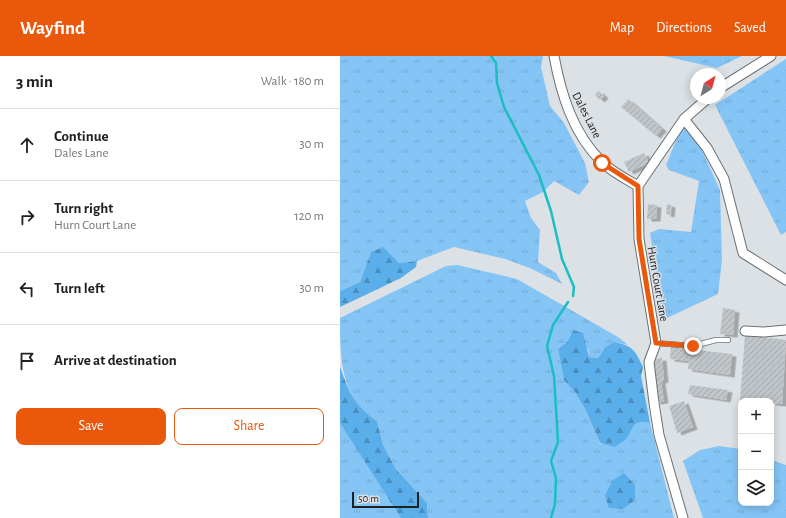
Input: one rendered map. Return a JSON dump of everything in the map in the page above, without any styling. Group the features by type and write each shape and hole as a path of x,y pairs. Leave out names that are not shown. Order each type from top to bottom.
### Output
{"street":[{"name":"Dales Lane","path":"554,56 560,87 584,141 602,163 638,186"},
{"path":"726,84 771,56"},
{"path":"638,186 684,119 701,104"},
{"path":"684,119 707,148 724,179 744,253 786,280"},
{"name":"Hurn Court Lane","path":"638,186 639,239 656,343 649,362 654,403 659,435 683,518"},
{"path":"745,331 764,332 786,330"}],"lane":[{"path":"656,343 693,346 716,340 728,340"}],"green space":[{"path":"340,56 543,56 541,67 550,106 564,123 585,163 589,182 579,195 554,181 543,192 525,201 531,218 540,230 538,262 556,273 562,284 532,269 505,259 454,247 417,261 399,263 371,252 360,282 340,291"},
{"path":"664,56 742,56 717,68"},
{"path":"786,59 786,232 781,235 715,105 726,104 726,98"},
{"path":"685,127 699,144 720,190 722,260 718,294 663,320 650,233 659,229 691,232 699,181 669,170 666,165 680,131"},
{"path":"383,247 399,263 417,261 416,267 401,278 340,307 340,291 360,282 371,252"},
{"path":"457,265 517,279 618,337 628,345 614,342 605,347 598,358 589,357 588,349 568,341 558,349 564,379 575,392 585,409 600,444 625,440 629,431 636,423 650,423 674,518 428,518 427,503 396,469 383,445 377,421 360,408 348,388 342,365 340,318 446,266"},
{"path":"573,330 583,333 589,357 598,358 605,347 614,342 625,345 633,350 638,356 643,367 641,376 650,423 644,422 634,425 626,439 615,447 600,443 585,409 575,392 564,380 558,349 568,341"},
{"path":"340,367 357,404 377,421 383,445 396,469 427,503 428,518 401,518 340,423"},
{"path":"340,422 402,518 340,518"},
{"path":"719,446 738,449 738,506 774,506 774,461 786,465 786,518 703,518 683,461 700,450"},
{"path":"624,473 635,485 635,500 623,509 609,508 605,495 613,480"}],"building":[{"path":"599,91 604,96 600,100 595,95"},
{"path":"628,99 662,129 656,136 621,107"},
{"path":"644,153 649,163 629,172 624,162"},
{"path":"648,204 657,205 656,219 647,219"},
{"path":"667,204 671,205 670,215 666,214"},
{"path":"723,308 735,310 733,335 720,334"},
{"path":"745,335 786,340 782,404 774,403 774,398 740,398"},
{"path":"671,347 732,354 730,375 688,369 689,361 670,359"},
{"path":"662,358 664,380 661,381 664,401 656,402 651,359"},
{"path":"690,385 728,390 726,400 688,394"},
{"path":"684,401 693,427 677,433 669,406"}],"waterway":[{"path":"491,56 496,63 497,83 504,107 539,175 551,211 562,259 574,287 573,296"},
{"path":"551,518 555,504 556,478 551,461 558,442 554,376 547,346 553,325 568,302"}],"route":[{"path":"602,163 638,186 639,239 656,343 693,346"}]}
